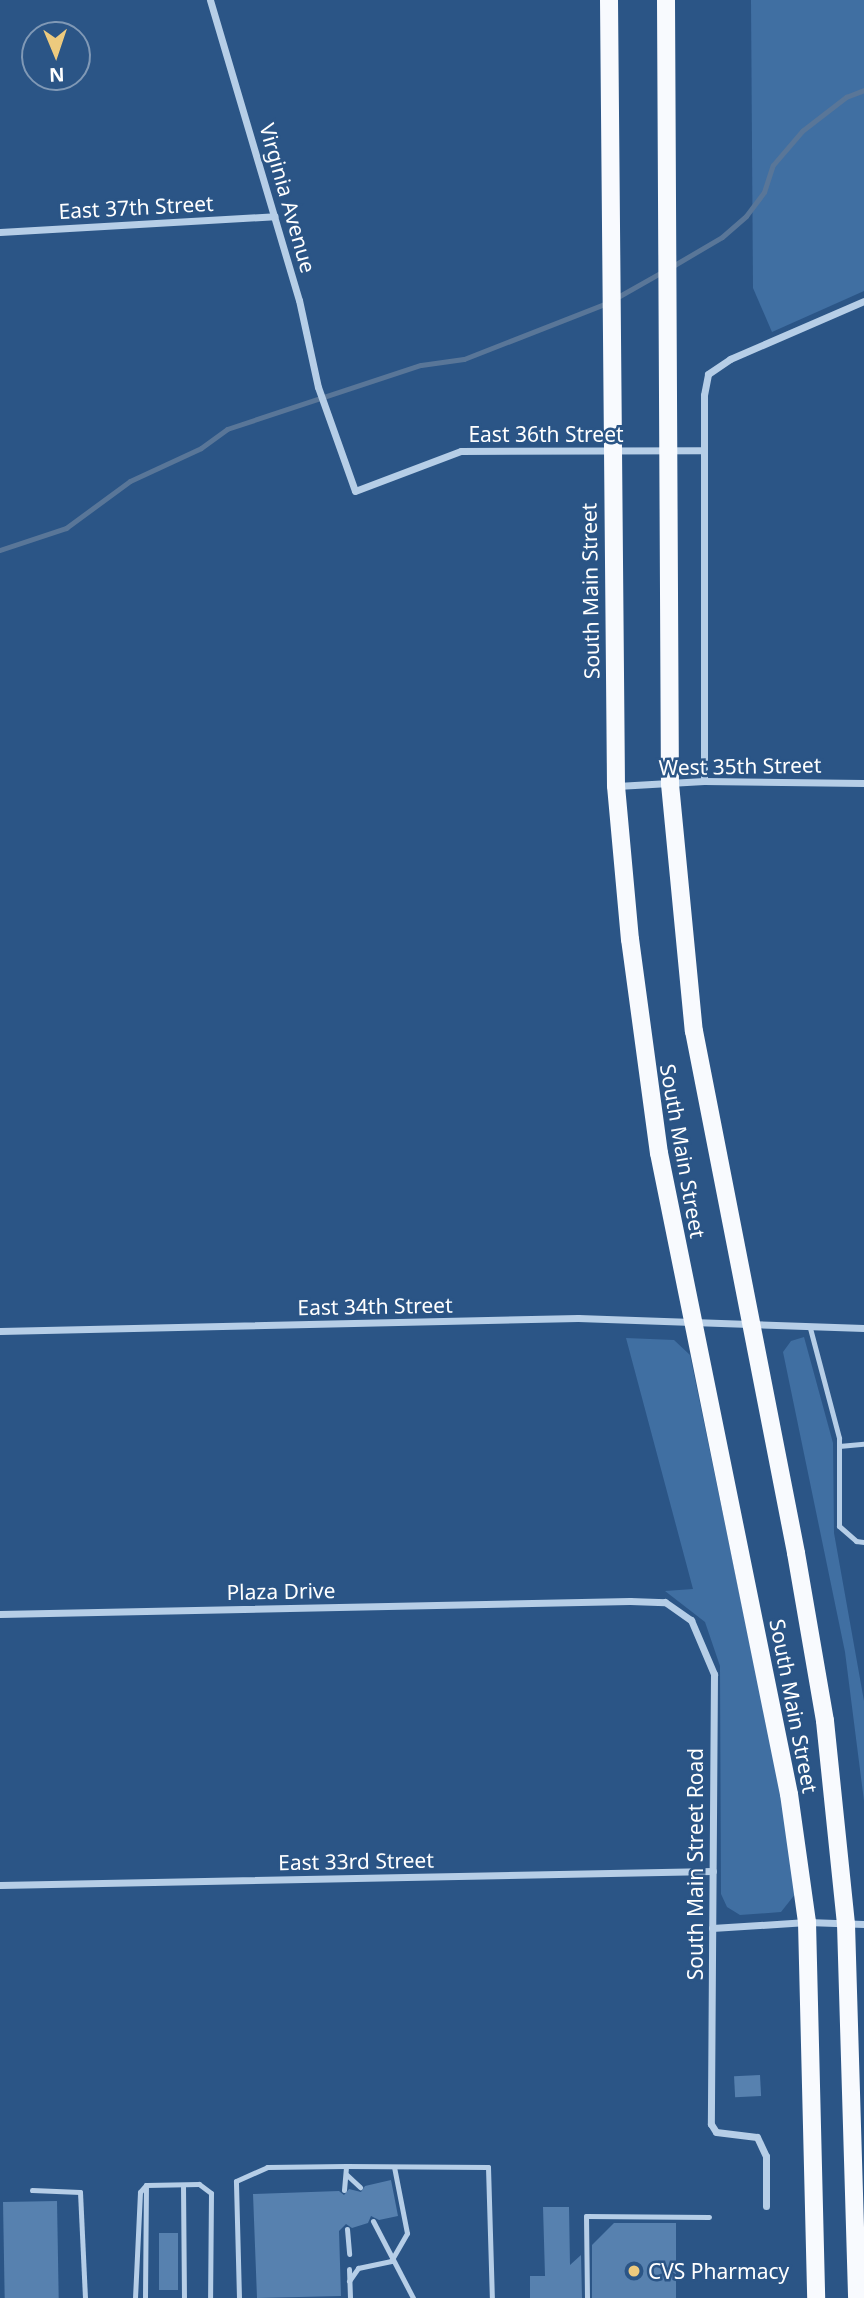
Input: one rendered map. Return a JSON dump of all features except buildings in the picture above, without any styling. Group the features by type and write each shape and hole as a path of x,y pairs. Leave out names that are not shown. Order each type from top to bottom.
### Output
{"main road":[{"name":"South Main Street","path":"609,0 610,452 616,786 643,1057 690,1324 789,1794 807,1922 816,2298"},
{"name":"South Main Street","path":"666,0 665,452 670,784 694,1031 796,1553 855,1924 860,2164 860,2263 857,2298"}],"street":[{"name":"Virginia Avenue","path":"210,0 275,216 318,387 328,407"},
{"name":"East 37th Street","path":"0,232 275,216"},
{"path":"704,781 703,450 708,374 730,359 864,301"},
{"name":"East 36th Street","path":"328,407 355,491 461,452 703,450"},
{"name":"West 35th Street","path":"616,786 704,781 864,783"},
{"name":"East 34th Street","path":"0,1331 578,1318 864,1328"},
{"name":"South Main Street Road","path":"564,1603 665,1602 691,1620 714,1674 710,2124 716,2132 757,2137 766,2156 766,2206"},
{"name":"Plaza Drive","path":"0,1614 564,1603"},
{"name":"East 33rd Street","path":"0,1885 712,1871"},
{"path":"712,1928 807,1922 855,1924"}],"lane":[{"path":"810,1328 839,1446 839,1526 849,1538 864,1542"},
{"path":"839,1446 864,1444"},
{"path":"344,2190 346,2166"},
{"path":"239,2298 236,2181 267,2167 346,2166 488,2167 492,2298"},
{"path":"349,2281 358,2268 391,2261 407,2233 394,2167"},
{"path":"347,2175 360,2187"},
{"path":"135,2298 139,2192 146,2185 199,2184 211,2193 211,2298"},
{"path":"145,2298 146,2185"},
{"path":"183,2185 184,2298"},
{"path":"32,2190 80,2192 85,2298"},
{"path":"587,2298 586,2216 709,2217"},
{"path":"373,2221 412,2298"},
{"path":"347,2229 349,2254"},
{"path":"349,2269 350,2298"}],"shaded area":[{"path":"751,0 864,0 864,291 772,332 753,288"},
{"path":"804,1337 833,1443 834,1533 864,1701 864,1801 845,1652 783,1352 791,1341"},
{"path":"626,1338 674,1340 690,1355 787,1823 796,1893 781,1912 740,1915 727,1907 721,1894 720,1666 705,1622 665,1591 693,1589"}],"waterway":[{"path":"671,267 722,237 746,216 764,192 773,165 802,131 846,97 864,90"},
{"path":"616,298 662,272"},
{"path":"0,550 66,528 130,481 201,448 227,429 421,365 464,359 607,303"}],"place":[{"name":"CVS Pharmacy","path":"634,2271"}]}
